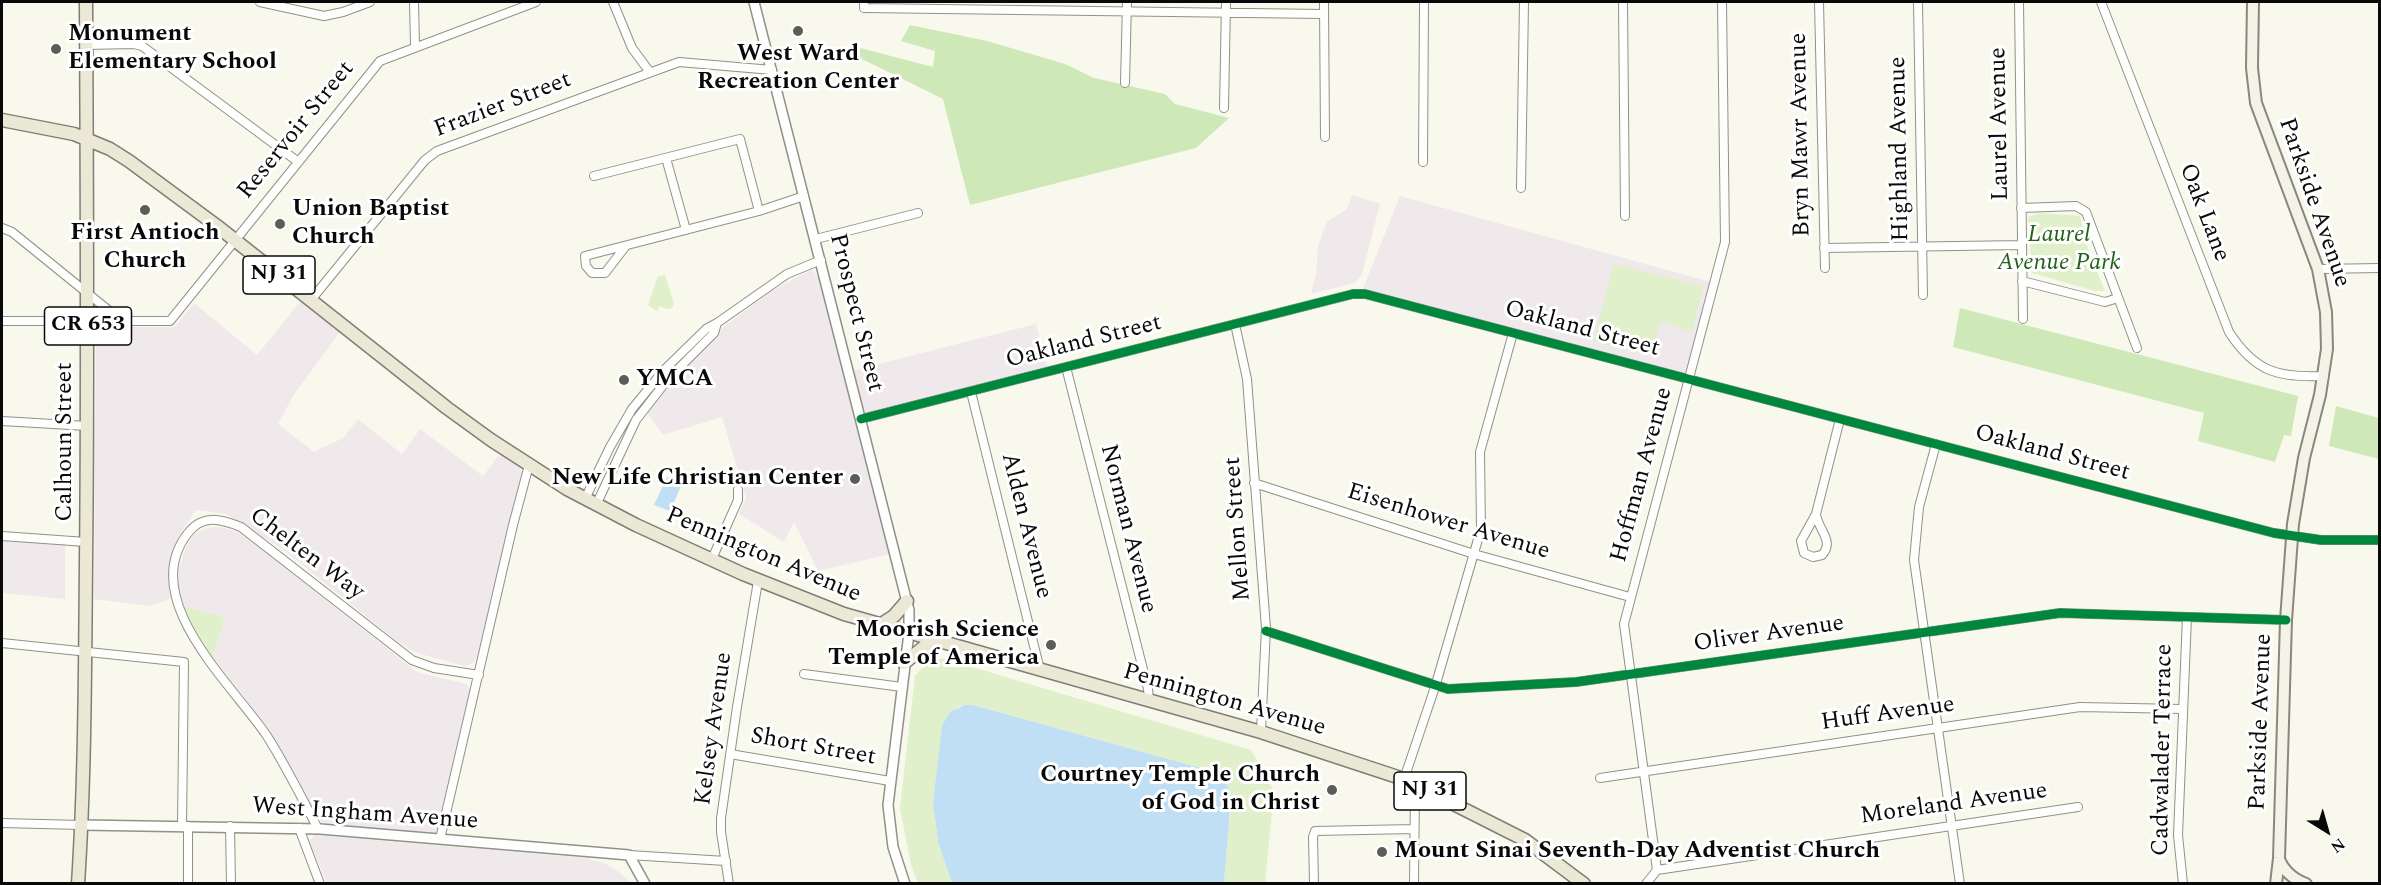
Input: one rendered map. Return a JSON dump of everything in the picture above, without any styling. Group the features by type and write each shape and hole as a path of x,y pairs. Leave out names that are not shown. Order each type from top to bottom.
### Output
{"main road":[{"name":"Calhoun Street","path":"78,884 82,825 86,542 88,139 86,2"},
{"name":"Parkside Avenue","path":"2253,2 2252,68 2256,104 2318,269 2328,330 2324,376 2303,464 2292,537 2286,620 2279,858 2276,884"},
{"name":"Pennington Avenue","path":"2,120 64,131 88,139 129,161 234,240 447,408 529,465 590,502 758,581 818,606 1261,732 1410,781 1525,840 1584,884"},
{"path":"880,625 894,616 907,601"},
{"path":"904,663 918,651 937,641"},
{"path":"2279,858 2286,872 2306,884"}],"street":[{"path":"260,2 324,16 370,2"},
{"path":"414,2 415,46"},
{"name":"Reservoir Street","path":"123,322 170,321 380,61 536,2"},
{"path":"613,2 632,48 649,71"},
{"name":"Prospect Street","path":"754,2 907,601 909,633 888,805 889,829 905,884"},
{"path":"1125,83 1127,2"},
{"path":"1224,108 1226,2"},
{"path":"1324,2 1325,137"},
{"path":"1423,162 1424,2"},
{"path":"1521,188 1524,2"},
{"path":"1623,2 1625,216"},
{"name":"Hoffman Avenue","path":"1657,870 1624,624 1725,242 1722,2"},
{"name":"Bryn Mawr Avenue","path":"1820,2 1825,268"},
{"name":"Highland Avenue","path":"1918,2 1923,295"},
{"name":"Laurel Avenue","path":"2019,2 2023,319"},
{"name":"Oak Lane","path":"2101,2 2229,332 2247,357 2263,368 2291,377 2324,376"},
{"path":"864,5 1324,14"},
{"path":"86,45 134,44 142,46 297,161"},
{"name":"Frazier Street","path":"311,300 426,160 437,151 678,62 772,70"},
{"path":"594,176 740,139 759,211"},
{"path":"666,158 686,230"},
{"path":"625,247 605,273 592,273 585,266 585,256 759,211 804,196"},
{"path":"2021,208 2076,206 2086,212 2137,348"},
{"path":"816,239 918,213"},
{"path":"2,228 12,232 123,322"},
{"path":"1824,248 2022,245"},
{"path":"590,502 610,447 638,402 667,368 706,329 787,274 821,260"},
{"path":"2318,269 2379,268"},
{"path":"2022,280 2105,302 2118,298"},
{"name":"Oakland Street","path":"861,419 1353,294 1365,294 2292,537 2321,540 2379,540"},
{"path":"2,321 123,322"},
{"path":"590,502 636,420 668,379 714,333 717,323"},
{"name":"Mellon Street","path":"1235,324 1247,380 1266,631 1261,732"},
{"path":"1414,884 1410,781 1482,522 1478,478 1479,452 1513,333"},
{"name":"Norman Avenue","path":"1066,368 1149,700"},
{"name":"Alden Avenue","path":"971,392 1040,670"},
{"path":"1816,514 1818,525 1828,544 1822,555 1813,557 1804,553 1801,542 1816,514 1840,419"},
{"path":"2,421 87,426"},
{"path":"1936,444 1919,507 1914,560 1960,884"},
{"path":"440,839 529,465"},
{"name":"Eisenhower Avenue","path":"1254,483 1474,554 1630,597"},
{"path":"712,559 738,501 738,490"},
{"name":"Chelten Way","path":"318,829 268,737 200,646 183,617 174,593 175,560 183,540 196,524 211,518 241,527 412,660 434,668 479,675"},
{"path":"2,536 86,542"},
{"name":"Kelsey Avenue","path":"729,884 721,818 758,581"},
{"name":"Oliver Avenue","path":"1266,631 1435,687 1448,689 1558,684 2060,613 2286,620"},
{"name":"Cadwalader Terrace","path":"2183,884 2178,835 2187,617"},
{"path":"2,643 184,662 185,826 188,884"},
{"path":"804,674 902,687"},
{"name":"Huff Avenue","path":"1600,778 2080,707 2182,709"},
{"name":"Short Street","path":"730,754 890,781"},
{"name":"Moreland Avenue","path":"1657,870 2078,807"},
{"name":"West Ingham Avenue","path":"2,823 299,828 726,861"},
{"path":"230,826 231,884"},
{"path":"299,828 320,884"},
{"path":"1314,884 1314,833 1318,830 1413,829"},
{"path":"629,855 645,884"},
{"path":"1646,884 1657,870"}],"shaded area":[{"path":"1352,195 1380,204 1362,274 1355,283 1311,294 1316,273 1318,246 1327,222 1347,209"},
{"path":"1400,196 1718,284 1689,382 1360,296"},
{"path":"812,269 830,294 851,371 1036,324 1049,373 860,419 895,553 818,571 794,522 784,542 739,514 746,498 722,417 663,435 640,403 721,329 770,292"},
{"path":"300,302 340,332 293,396 278,424 314,452 343,438 358,419 402,454 420,429 483,476 500,454 520,467 522,472 477,657 473,663 465,666 417,653 398,642 285,551 226,514 196,510 186,525 173,548 168,571 170,599 149,606 94,599 96,329 99,327 175,327 194,303 257,355"},
{"path":"206,528 230,529 247,537 417,672 467,684 470,689 436,834 322,824 289,765 246,699 213,658 225,617 184,607 178,586 179,568 185,549 193,536"},
{"path":"2,538 65,542 65,599 2,593"},
{"path":"315,835 586,858 606,864 631,883 327,883 309,841"}],"green space":[{"path":"910,25 987,41 1065,64 1094,78 1165,94 1175,104 1229,118 1196,148 970,205 943,99 860,58 860,48 933,67 935,51 901,41"},
{"name":"Laurel Avenue Park","path":"2040,213 2080,216 2088,249 2105,291 2095,291 2032,273 2028,217"},
{"path":"1614,264 1703,286 1692,332 1661,321 1650,354 1593,342"},
{"path":"665,275 674,304 672,308 667,309 659,306 657,311 648,305 658,276"},
{"path":"1960,308 2298,396 2291,436 2284,435 2275,462 2198,441 2204,413 1953,347"},
{"path":"2336,406 2379,418 2379,459 2329,446"},
{"path":"184,607 225,617 213,658 194,630"},
{"path":"942,658 1251,750 1274,791 1265,883 1224,883 1231,798 1215,772 973,705 957,707 933,803 938,842 952,883 918,883 911,865 900,808 915,676 921,669"}],"water":[{"path":"667,477 682,484 670,511 654,505"},
{"path":"965,705 973,705 1215,772 1226,783 1231,798 1224,883 952,883 938,842 933,803 942,726 950,712"}],"cycle path":[{"path":"861,419 1353,294 1365,294 2274,533 2321,540 2380,540"},
{"path":"1266,631 1448,689 1576,682 2060,613 2286,620"}],"place":[{"name":"West Ward Recreation Center","path":"798,31"},
{"name":"Monument Elementary School","path":"56,49"},
{"name":"First Antioch Church","path":"145,210"},
{"name":"Union Baptist Church","path":"280,224"},
{"name":"YMCA","path":"624,380"},
{"name":"New Life Christian Center","path":"855,479"},
{"name":"Moorish Science Temple of America","path":"1051,645"},
{"name":"Courtney Temple Church of God in Christ","path":"1332,790"},
{"name":"Mount Sinai Seventh-Day Adventist Church","path":"1382,852"}]}
